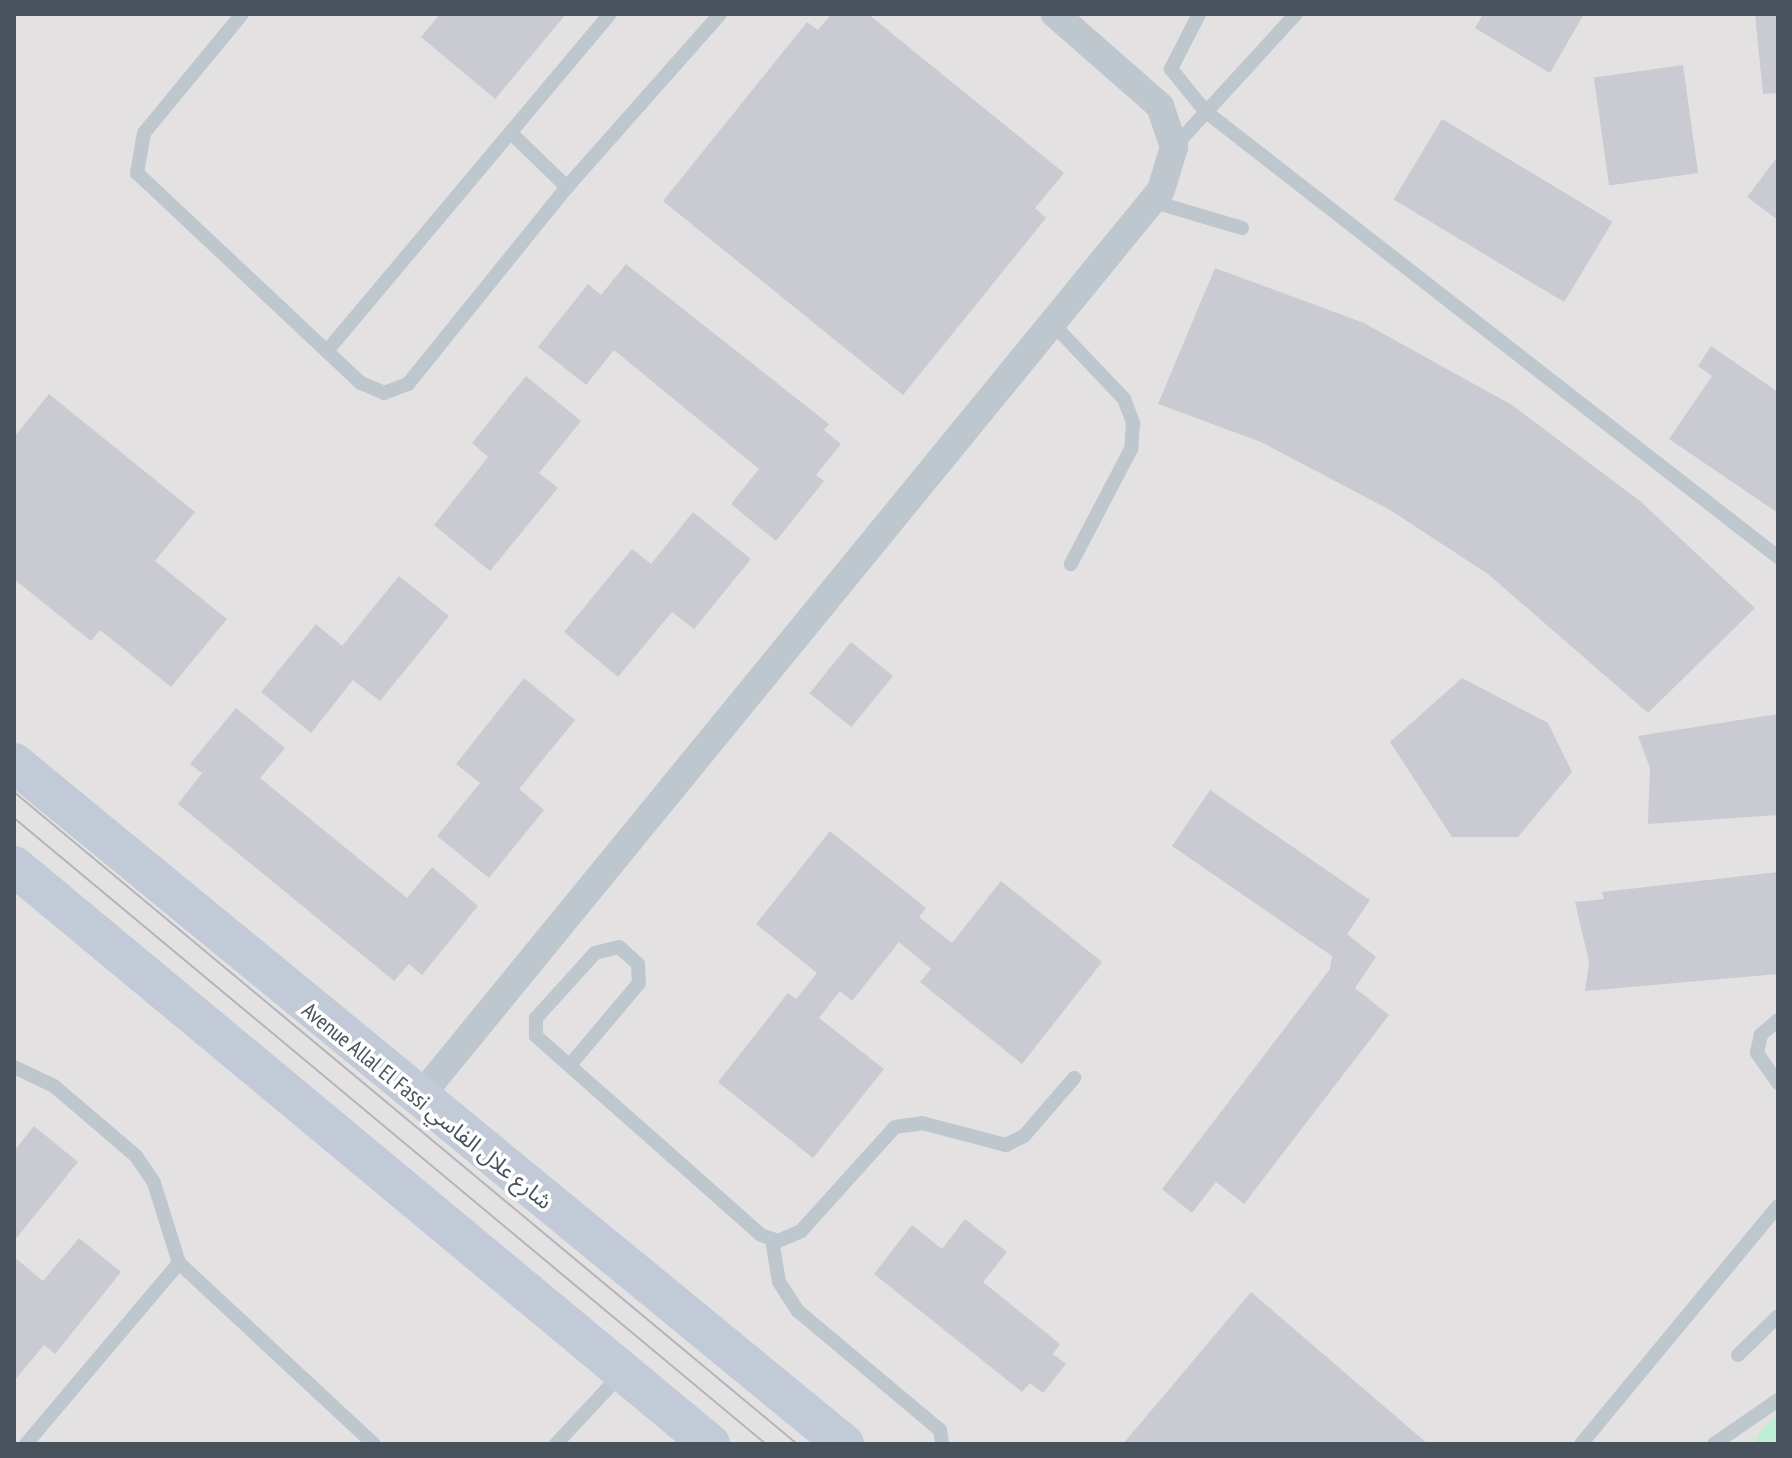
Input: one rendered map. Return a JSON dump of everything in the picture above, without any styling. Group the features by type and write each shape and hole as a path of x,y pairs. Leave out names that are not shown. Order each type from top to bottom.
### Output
{"street":[{"path":"418,1099 1169,176 1174,147 1160,106 1055,14"},
{"name":"Avenue Allal El Fassi شارع علال الفاسي","path":"14,763 418,1099 844,1444"},
{"path":"14,866 710,1444"}],"lane":[{"path":"242,14 144,133 137,173 372,390 408,384 567,187 720,14"},
{"path":"327,351 610,14"},
{"path":"1199,14 1171,69 1205,111 1778,557"},
{"path":"1174,147 1296,14"},
{"path":"511,133 567,187"},
{"path":"1151,201 1242,228"},
{"path":"1052,323 1117,389 1133,423 1131,449 1071,564"},
{"path":"570,1065 639,983 638,964 619,947 600,948 536,1018 536,1036 772,1240 779,1282 798,1311 940,1430 942,1444"},
{"path":"1778,1020 1761,1035 1757,1053 1778,1083"},
{"path":"14,1067 54,1086 136,1156 154,1183 179,1263 374,1444"},
{"path":"772,1240 797,1235 895,1127 922,1123 1006,1145 1024,1136 1074,1078"},
{"path":"1581,1444 1778,1206"},
{"path":"26,1444 179,1263"},
{"path":"1738,1355 1778,1316"},
{"path":"558,1443 623,1372"},
{"path":"1714,1444 1778,1400"}],"shaded area":[{"path":"14,14 1778,14 1778,1444 14,1444"}],"green space":[{"path":"1778,1413 1778,1444 1754,1444 1761,1430"}],"building":[{"path":"440,14 566,14 495,99 421,37"},
{"path":"831,14 868,14 1064,173 1035,208 1046,218 903,395 663,201 807,22 818,30"},
{"path":"1483,14 1584,14 1550,73 1475,28"},
{"path":"1755,14 1778,14 1778,93 1763,94"},
{"path":"1683,65 1698,173 1609,185 1594,78"},
{"path":"1442,119 1613,221 1564,302 1394,200"},
{"path":"1778,156 1778,220 1747,197"},
{"path":"626,264 829,424 824,430 841,444 816,475 824,481 776,541 731,504 759,469 614,350 586,385 538,347 588,284 601,295"},
{"path":"1215,268 1364,323 1512,405 1640,501 1755,608 1648,713 1488,574 1390,510 1261,442 1158,404"},
{"path":"1711,346 1778,392 1778,513 1669,439 1712,376 1698,366"},
{"path":"526,376 581,421 539,473 558,488 490,571 434,525 488,457 472,443"},
{"path":"49,394 195,512 155,561 227,619 171,687 100,630 91,641 14,579 14,437"},
{"path":"693,512 751,559 694,629 672,612 618,677 564,632 632,549 651,564"},
{"path":"399,576 449,616 380,701 353,680 311,733 261,692 316,624 342,646"},
{"path":"851,642 893,676 851,727 809,693"},
{"path":"524,678 575,720 519,789 544,810 489,878 437,836 480,783 456,764"},
{"path":"1462,678 1548,723 1572,772 1518,837 1452,837 1390,742"},
{"path":"236,708 285,748 260,778 407,898 432,867 478,906 422,975 409,964 394,981 178,804 202,773 190,764"},
{"path":"1778,714 1778,815 1648,824 1650,768 1638,736"},
{"path":"1210,790 1370,900 1347,934 1376,957 1355,988 1389,1015 1244,1204 1216,1182 1192,1213 1162,1189 1330,969 1332,956 1172,846"},
{"path":"830,831 926,908 919,917 952,943 1001,881 1102,962 1022,1064 920,982 931,969 899,942 852,1001 840,991 819,1018 884,1069 813,1158 718,1082 788,993 796,999 817,973 756,924"},
{"path":"1778,872 1778,974 1585,991 1589,962 1575,902 1604,899 1602,892"},
{"path":"34,1126 78,1162 14,1241 14,1151"},
{"path":"965,1219 1007,1252 983,1282 1060,1344 1053,1354 1066,1364 1043,1393 1030,1383 1022,1392 874,1274 912,1225 942,1249"},
{"path":"79,1238 121,1272 55,1354 44,1345 14,1381 14,1257 43,1281"},
{"path":"1251,1292 1428,1444 1123,1444"}],"tram line":[{"path":"14,792 797,1444"},
{"path":"14,818 766,1444"}]}
